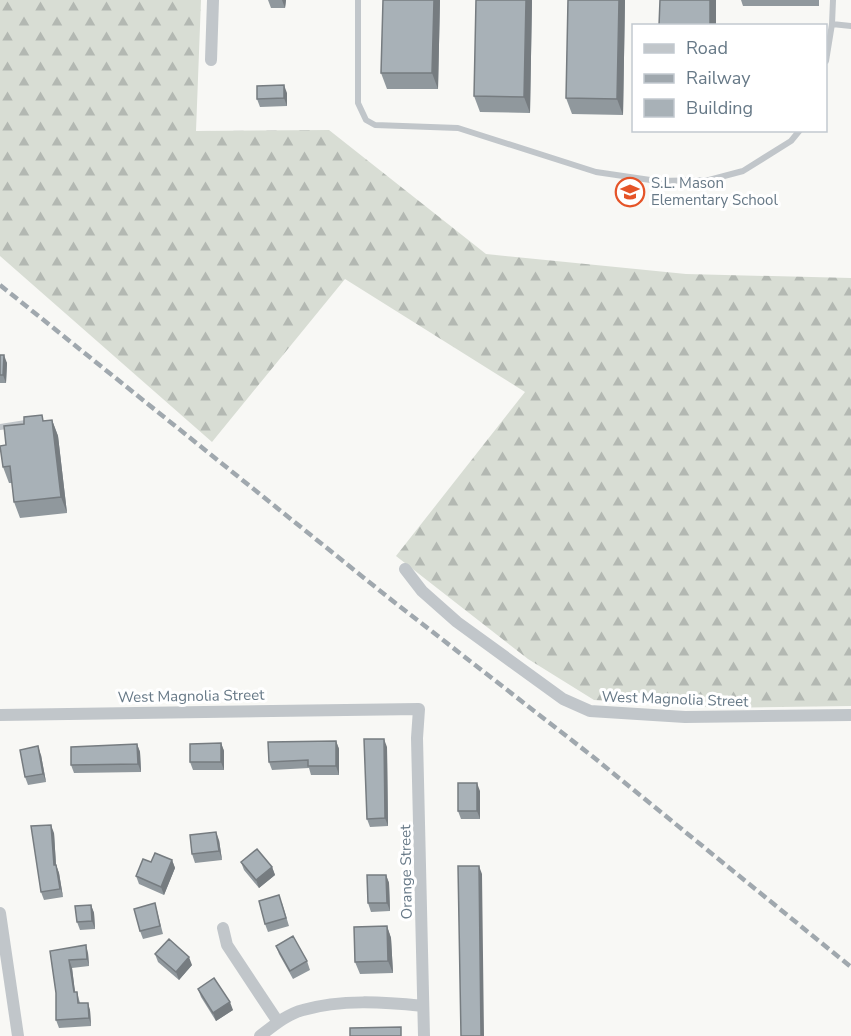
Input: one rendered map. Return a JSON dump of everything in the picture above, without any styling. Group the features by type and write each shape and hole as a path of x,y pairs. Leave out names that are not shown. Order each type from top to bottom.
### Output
{"street":[{"path":"211,60 213,0"},
{"name":"West Magnolia Street","path":"405,568 422,591 457,622 563,699 590,711 673,716 851,715"},
{"name":"West Magnolia Street","path":"0,715 419,709"},
{"name":"Orange Street","path":"419,709 417,738 423,1036"},
{"path":"0,913 18,1036"},
{"path":"223,928 227,945 278,1022"},
{"path":"260,1036 278,1022 302,1010 378,1002 423,1006"}],"lane":[{"path":"358,0 358,103 366,120 375,125 458,128 596,172 657,182 709,180 743,171 791,141 798,132"},
{"path":"827,50 832,24 833,0"},
{"path":"832,24 851,26"},
{"path":"0,427 36,421"}],"green space":[{"path":"0,0 201,0 196,131 329,130 486,254 686,274 851,278 851,706 721,708 594,700 528,659 396,556 525,392 345,279 212,442 0,256"}],"building":[{"path":"383,0 434,0 432,73 381,73"},
{"path":"476,0 526,0 524,97 474,96"},
{"path":"568,0 619,0 617,99 566,98"},
{"path":"660,0 710,0 710,24 659,24"},
{"path":"284,85 284,98 257,99 257,86"},
{"path":"0,355 4,355 3,375 0,375"},
{"path":"42,415 43,421 52,420 61,497 14,502 10,466 3,467 0,446 6,445 4,426 24,424 24,417"},
{"path":"364,739 384,739 385,818 367,819"},
{"path":"336,741 336,766 308,766 308,760 269,762 268,742"},
{"path":"221,743 221,762 190,762 190,744"},
{"path":"137,744 138,764 71,765 71,747"},
{"path":"38,746 43,774 25,777 20,750"},
{"path":"458,783 477,783 477,811 458,811"},
{"path":"51,825 54,865 56,865 60,889 41,892 31,826"},
{"path":"216,832 219,851 192,854 190,835"},
{"path":"257,849 272,867 256,880 241,862"},
{"path":"155,853 172,860 161,887 136,876 143,859 151,862"},
{"path":"458,866 479,866 481,1036 461,1036"},
{"path":"367,875 386,875 387,903 368,903"},
{"path":"279,895 286,918 265,924 259,901"},
{"path":"155,903 160,926 140,931 134,909"},
{"path":"91,905 92,921 77,922 75,906"},
{"path":"387,926 388,961 355,962 354,927"},
{"path":"293,936 307,961 290,971 276,946"},
{"path":"169,939 189,957 176,972 155,954"},
{"path":"86,945 87,959 69,960 74,992 77,992 78,1003 88,1003 89,1018 56,1020 56,993 50,951"},
{"path":"214,978 230,1002 213,1013 198,989"},
{"path":"401,1027 401,1036 350,1036 350,1028"}],"railway":[{"path":"0,285 389,598 592,756 851,967"}],"place":[{"name":"S.L. Mason Elementary School","path":"630,192"}]}
